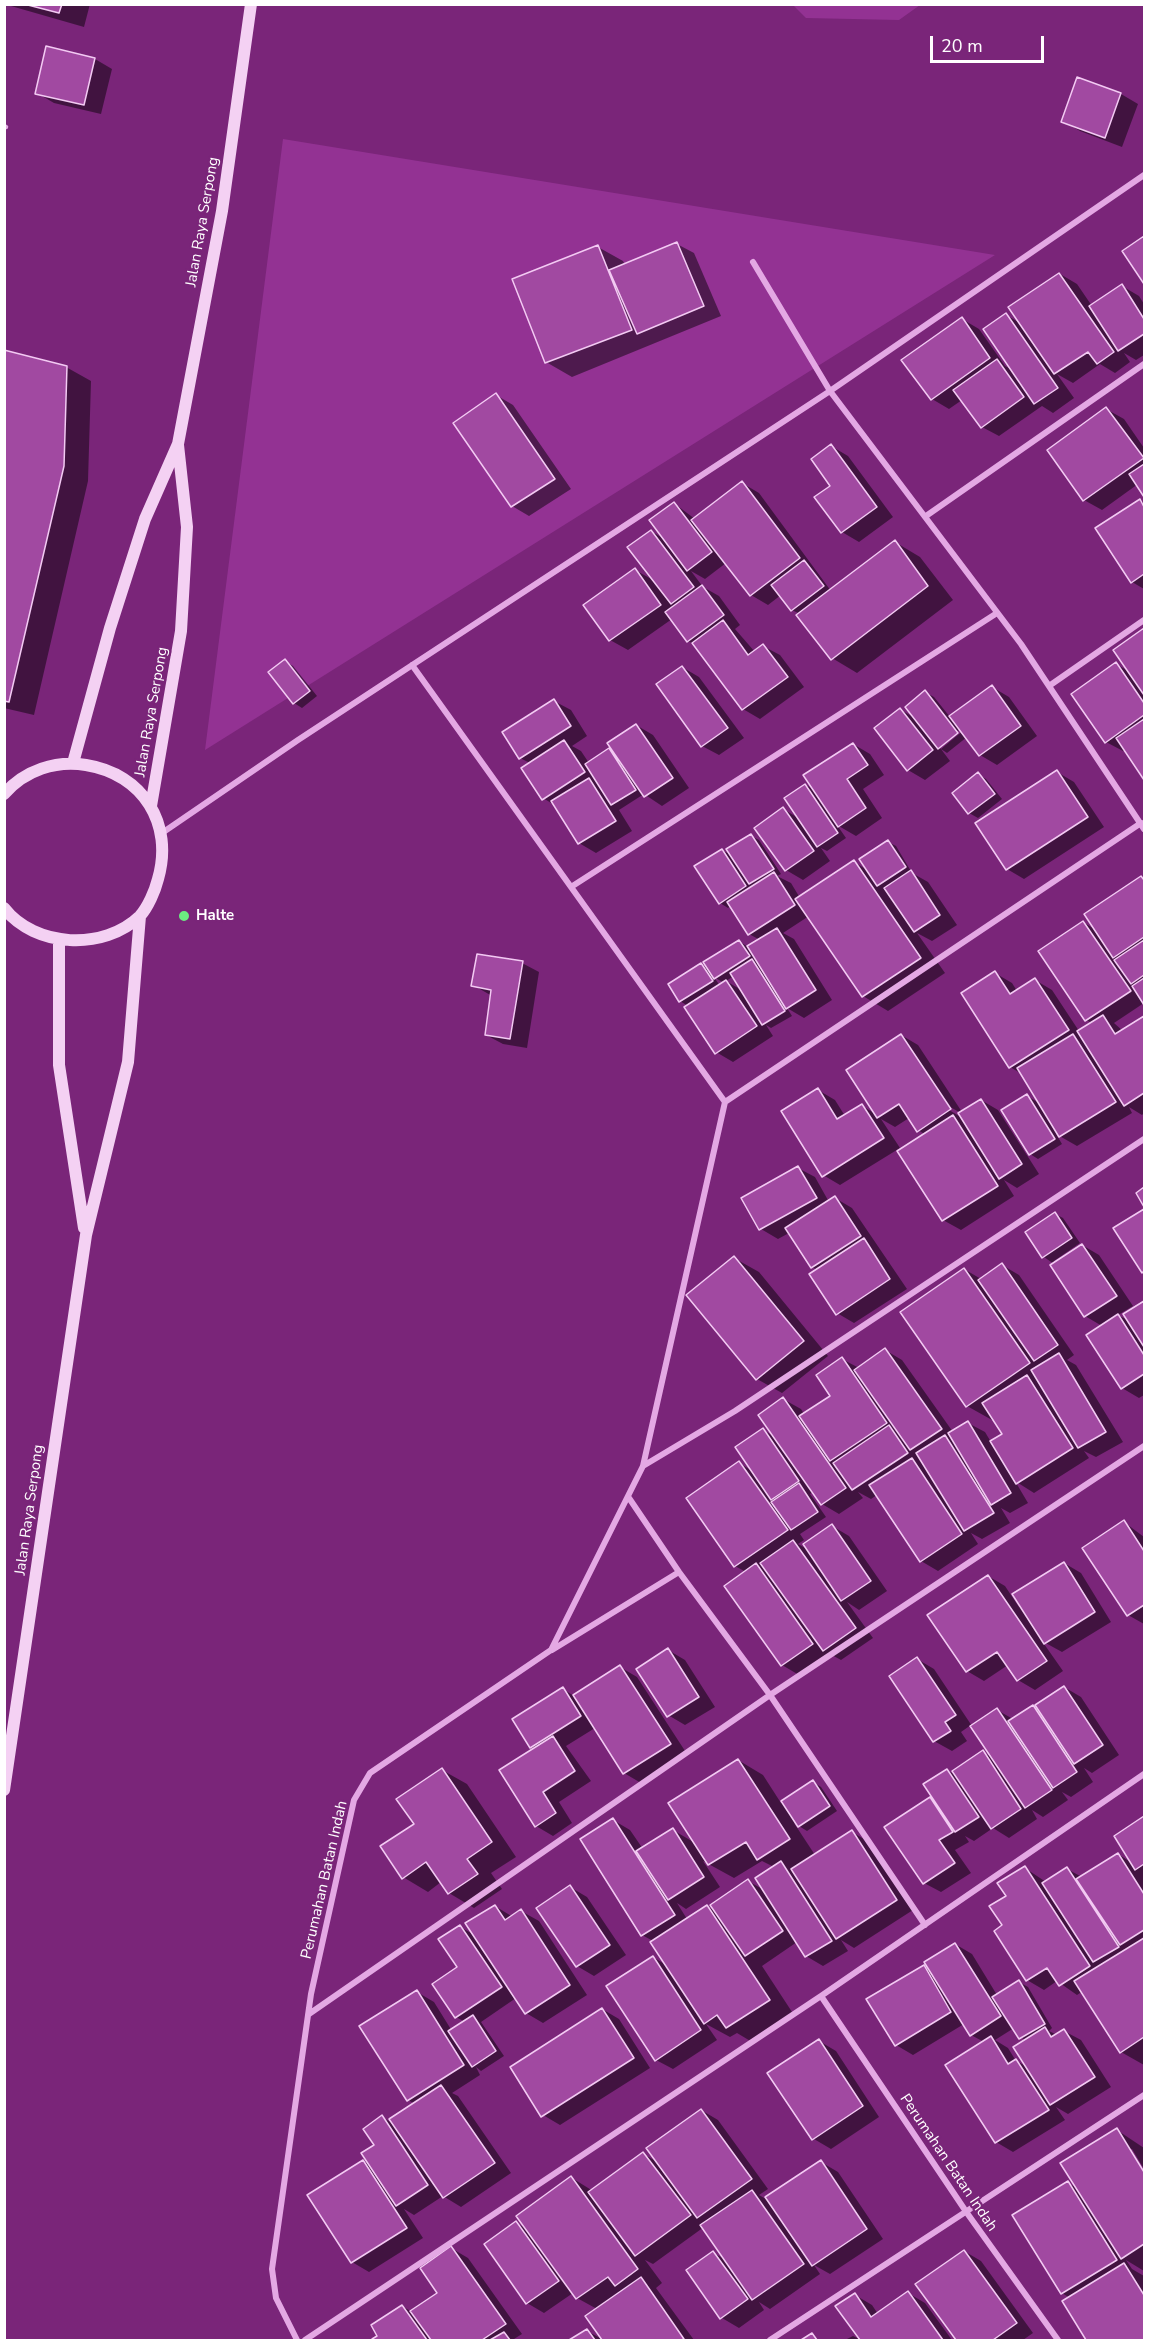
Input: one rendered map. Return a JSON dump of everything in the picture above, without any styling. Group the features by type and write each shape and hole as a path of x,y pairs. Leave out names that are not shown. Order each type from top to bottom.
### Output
{"main road":[{"name":"Jalan Raya Serpong","path":"73,763 110,628 145,519 178,444 222,211 251,4"},
{"name":"Jalan Raya Serpong","path":"152,806 181,631 187,527 178,444"},
{"path":"4,794 22,777 50,765 73,763 107,768 132,784 152,806 162,833 163,862 155,891 140,916 114,932 92,939 59,940 30,930 4,908"},
{"name":"Jalan Raya Serpong","path":"4,1790 86,1235 128,1062 140,916"},
{"name":"Jalan Raya Serpong","path":"59,940 59,1065 86,1235"}],"street":[{"path":"162,833 412,665 830,392 1144,175"},
{"path":"412,665 725,1102 1142,826 998,613 830,392 753,262"},
{"path":"926,516 1144,364"},
{"path":"571,887 998,613"},
{"path":"1049,686 1144,620"},
{"name":"Perumahan Batan Indah","path":"297,2340 276,2298 272,2269 309,2014 354,1800 370,1773 551,1650 643,1466 725,1102"},
{"path":"643,1466 735,1411 1144,1139"},
{"path":"309,2014 770,1695 1144,1446"},
{"path":"629,1498 679,1572 770,1695 925,1925"},
{"path":"551,1650 679,1572"},
{"path":"305,2340 821,1996 1144,1774"},
{"name":"Perumahan Batan Indah","path":"821,1996 967,2213 1058,2340"},
{"path":"770,2340 1144,2095"}],"shaded area":[{"path":"793,5 920,5 899,20 806,18"},
{"path":"283,139 995,255 205,750"}],"building":[{"path":"24,4 62,4 59,13"},
{"path":"46,46 95,58 84,105 35,94"},
{"path":"1077,77 1121,93 1105,138 1061,122"},
{"path":"1144,236 1144,284 1122,251"},
{"path":"677,242 704,306 637,334 609,270"},
{"path":"598,245 632,330 545,363 512,279"},
{"path":"1059,273 1114,352 1097,364 1088,352 1054,374 1008,307"},
{"path":"1122,284 1144,319 1144,334 1118,351 1089,306"},
{"path":"1006,313 1058,388 1034,404 983,329"},
{"path":"962,317 990,358 931,400 901,360"},
{"path":"4,350 67,366 64,466 9,702 4,701"},
{"path":"997,359 1024,397 981,428 953,390"},
{"path":"496,393 555,479 511,507 453,423"},
{"path":"1106,407 1144,458 1083,501 1047,450"},
{"path":"831,444 877,507 841,533 814,497 830,486 811,459"},
{"path":"1144,464 1144,497 1129,474"},
{"path":"742,481 800,558 750,596 691,520"},
{"path":"1140,499 1144,507 1144,574 1131,583 1095,528"},
{"path":"674,502 712,552 687,571 649,520"},
{"path":"651,530 694,587 671,604 627,547"},
{"path":"895,540 928,586 831,660 796,615"},
{"path":"804,560 824,586 791,611 771,585"},
{"path":"635,568 661,605 609,641 583,605"},
{"path":"702,585 724,615 687,642 665,612"},
{"path":"723,620 748,655 763,644 788,677 742,710 692,643"},
{"path":"1144,628 1144,695 1113,650"},
{"path":"285,659 310,691 293,704 268,672"},
{"path":"1116,662 1144,703 1144,715 1105,743 1071,694"},
{"path":"682,666 728,728 701,747 656,684"},
{"path":"992,685 1021,726 979,756 949,716"},
{"path":"925,690 958,733 938,749 905,707"},
{"path":"554,699 571,726 519,759 502,732"},
{"path":"900,708 933,750 907,771 874,728"},
{"path":"1144,719 1144,780 1116,738"},
{"path":"636,724 673,778 644,797 607,743"},
{"path":"564,740 585,772 542,800 521,768"},
{"path":"853,743 868,765 847,779 866,808 838,827 803,775"},
{"path":"609,748 636,790 611,805 585,764"},
{"path":"1057,770 1088,817 1006,870 975,823"},
{"path":"978,772 995,794 968,814 952,793"},
{"path":"589,778 616,821 578,844 551,801"},
{"path":"805,784 838,833 817,847 784,798"},
{"path":"783,807 814,851 785,871 754,828"},
{"path":"751,834 774,869 749,884 726,849"},
{"path":"888,840 906,867 877,886 859,859"},
{"path":"722,849 746,886 719,904 694,866"},
{"path":"854,860 921,958 862,997 795,899"},
{"path":"911,870 940,915 914,932 884,888"},
{"path":"774,872 795,905 748,935 727,902"},
{"path":"1141,876 1144,880 1144,937 1113,958 1084,914"},
{"path":"1083,921 1131,991 1085,1021 1038,951"},
{"path":"777,928 816,990 786,1009 747,946"},
{"path":"739,940 750,956 714,979 703,962"},
{"path":"1144,940 1144,975 1131,984 1114,960"},
{"path":"477,954 523,961 510,1039 485,1035 491,990 471,986"},
{"path":"752,959 785,1011 762,1025 730,973"},
{"path":"701,963 713,981 679,1002 668,984"},
{"path":"995,971 1010,994 1035,978 1069,1030 1009,1068 961,993"},
{"path":"1144,978 1144,1005 1132,986"},
{"path":"726,980 757,1026 715,1054 684,1007"},
{"path":"1103,1015 1115,1034 1144,1016 1144,1093 1124,1106 1077,1031"},
{"path":"901,1034 951,1109 917,1132 899,1104 877,1118 846,1070"},
{"path":"1073,1034 1116,1102 1059,1137 1017,1068"},
{"path":"818,1088 837,1119 862,1104 884,1138 822,1177 781,1111"},
{"path":"1027,1094 1055,1139 1029,1155 1001,1110"},
{"path":"981,1099 1022,1164 999,1179 958,1113"},
{"path":"953,1115 998,1186 942,1221 897,1151"},
{"path":"798,1166 817,1198 759,1230 741,1198"},
{"path":"1144,1187 1144,1207 1136,1193"},
{"path":"835,1196 861,1236 811,1268 785,1228"},
{"path":"1144,1209 1144,1271 1142,1273 1113,1228"},
{"path":"1055,1212 1072,1238 1042,1258 1025,1232"},
{"path":"864,1238 890,1279 836,1315 809,1274"},
{"path":"1082,1244 1117,1296 1084,1317 1050,1265"},
{"path":"734,1256 804,1341 756,1380 686,1295"},
{"path":"1002,1263 1058,1345 1034,1361 978,1280"},
{"path":"964,1268 1030,1363 966,1407 900,1312"},
{"path":"1144,1301 1144,1347 1123,1314"},
{"path":"1118,1314 1144,1355 1144,1374 1121,1389 1086,1335"},
{"path":"885,1348 942,1429 910,1450 854,1370"},
{"path":"1059,1353 1106,1432 1078,1448 1031,1370"},
{"path":"842,1357 887,1423 830,1461 799,1416 830,1396 816,1375"},
{"path":"1027,1375 1073,1448 1016,1484 990,1441 1002,1434 982,1403"},
{"path":"783,1397 846,1488 821,1505 758,1415"},
{"path":"968,1421 1011,1493 991,1505 948,1433"},
{"path":"889,1425 908,1453 852,1490 833,1463"},
{"path":"763,1428 799,1481 771,1500 735,1447"},
{"path":"945,1435 994,1513 964,1531 916,1453"},
{"path":"912,1458 962,1534 920,1562 869,1485"},
{"path":"739,1461 788,1530 734,1567 686,1498"},
{"path":"799,1483 818,1512 791,1530 771,1502"},
{"path":"1124,1520 1144,1551 1144,1605 1127,1616 1082,1548"},
{"path":"832,1524 871,1581 841,1601 803,1544"},
{"path":"793,1540 856,1628 823,1651 760,1563"},
{"path":"1064,1562 1095,1612 1044,1644 1012,1594"},
{"path":"756,1563 813,1644 781,1666 724,1586"},
{"path":"988,1575 1047,1661 1017,1681 997,1652 966,1672 927,1615"},
{"path":"668,1648 699,1697 667,1717 636,1669"},
{"path":"917,1657 956,1715 945,1722 951,1731 933,1742 889,1676"},
{"path":"620,1665 671,1744 623,1774 573,1695"},
{"path":"1064,1686 1103,1745 1074,1764 1035,1705"},
{"path":"563,1687 581,1716 530,1748 512,1719"},
{"path":"1033,1705 1077,1772 1053,1788 1008,1721"},
{"path":"997,1708 1052,1790 1025,1808 970,1726"},
{"path":"553,1736 575,1771 543,1792 556,1813 535,1827 499,1770"},
{"path":"983,1750 1021,1809 991,1829 952,1771"},
{"path":"738,1759 790,1839 757,1860 746,1842 708,1865 668,1803"},
{"path":"442,1768 492,1842 467,1859 478,1874 448,1894 426,1862 402,1879 380,1846 414,1824 396,1799"},
{"path":"947,1769 979,1817 955,1832 923,1784"},
{"path":"813,1780 830,1806 798,1827 781,1801"},
{"path":"930,1797 953,1832 939,1840 955,1863 923,1884 884,1827"},
{"path":"1144,1816 1144,1864 1135,1870 1114,1836"},
{"path":"613,1818 675,1915 641,1936 580,1839"},
{"path":"673,1828 704,1877 668,1900 636,1851"},
{"path":"852,1830 897,1900 836,1939 791,1869"},
{"path":"1118,1853 1144,1894 1144,1930 1120,1945 1076,1879"},
{"path":"781,1861 832,1941 805,1957 755,1878"},
{"path":"1025,1866 1090,1966 1059,1986 1047,1968 1026,1981 994,1931 1002,1925 989,1906 1006,1896 997,1883"},
{"path":"1067,1867 1119,1947 1093,1962 1042,1883"},
{"path":"748,1879 783,1931 745,1956 710,1905"},
{"path":"570,1885 610,1945 576,1967 536,1908"},
{"path":"495,1905 505,1920 521,1909 570,1985 525,2014 465,1923"},
{"path":"707,1905 770,2000 726,2028 717,2015 704,2024 650,1942"},
{"path":"460,1925 502,1987 455,2018 432,1984 457,1967 438,1939"},
{"path":"1144,1938 1144,2037 1120,2053 1074,1981"},
{"path":"955,1943 1001,2016 970,2036 924,1962"},
{"path":"653,1956 701,2030 655,2061 606,1986"},
{"path":"924,1965 951,2012 895,2046 866,1999"},
{"path":"1019,1980 1045,2024 1019,2039 992,1997"},
{"path":"417,1990 464,2065 407,2101 359,2026"},
{"path":"602,2008 634,2058 541,2117 510,2067"},
{"path":"473,2015 496,2051 472,2067 448,2031"},
{"path":"1045,2027 1051,2037 1064,2029 1095,2077 1050,2105 1013,2047"},
{"path":"991,2036 1008,2064 1016,2059 1049,2110 995,2143 945,2065"},
{"path":"819,2039 863,2106 812,2140 767,2073"},
{"path":"441,2085 495,2163 443,2198 389,2119"},
{"path":"701,2109 752,2179 697,2218 646,2148"},
{"path":"382,2115 428,2185 396,2206 361,2153 374,2145 363,2129"},
{"path":"1117,2128 1144,2172 1144,2244 1121,2259 1060,2163"},
{"path":"643,2152 691,2215 635,2256 588,2192"},
{"path":"363,2160 407,2228 351,2263 307,2195"},
{"path":"821,2160 867,2229 812,2266 765,2197"},
{"path":"571,2176 638,2269 615,2286 608,2277 576,2299 516,2216"},
{"path":"1068,2181 1117,2260 1061,2294 1012,2215"},
{"path":"752,2190 804,2264 752,2300 700,2225"},
{"path":"516,2221 559,2281 526,2304 484,2244"},
{"path":"451,2246 506,2324 482,2340 431,2340 410,2311 437,2293 420,2268"},
{"path":"964,2250 1017,2323 993,2340 956,2340 915,2284"},
{"path":"713,2251 748,2299 720,2319 686,2270"},
{"path":"1124,2263 1144,2295 1144,2340 1086,2340 1062,2301"},
{"path":"641,2277 684,2339 602,2340 585,2316"},
{"path":"908,2291 943,2340 860,2340 835,2306 855,2293 871,2317"},
{"path":"402,2305 427,2340 372,2339 377,2336 371,2325"},
{"path":"587,2329 595,2340 569,2340"},
{"path":"504,2332 510,2340 490,2340"},
{"path":"812,2333 817,2340 801,2340"}],"place":[{"name":"Halte","path":"184,916"}]}
